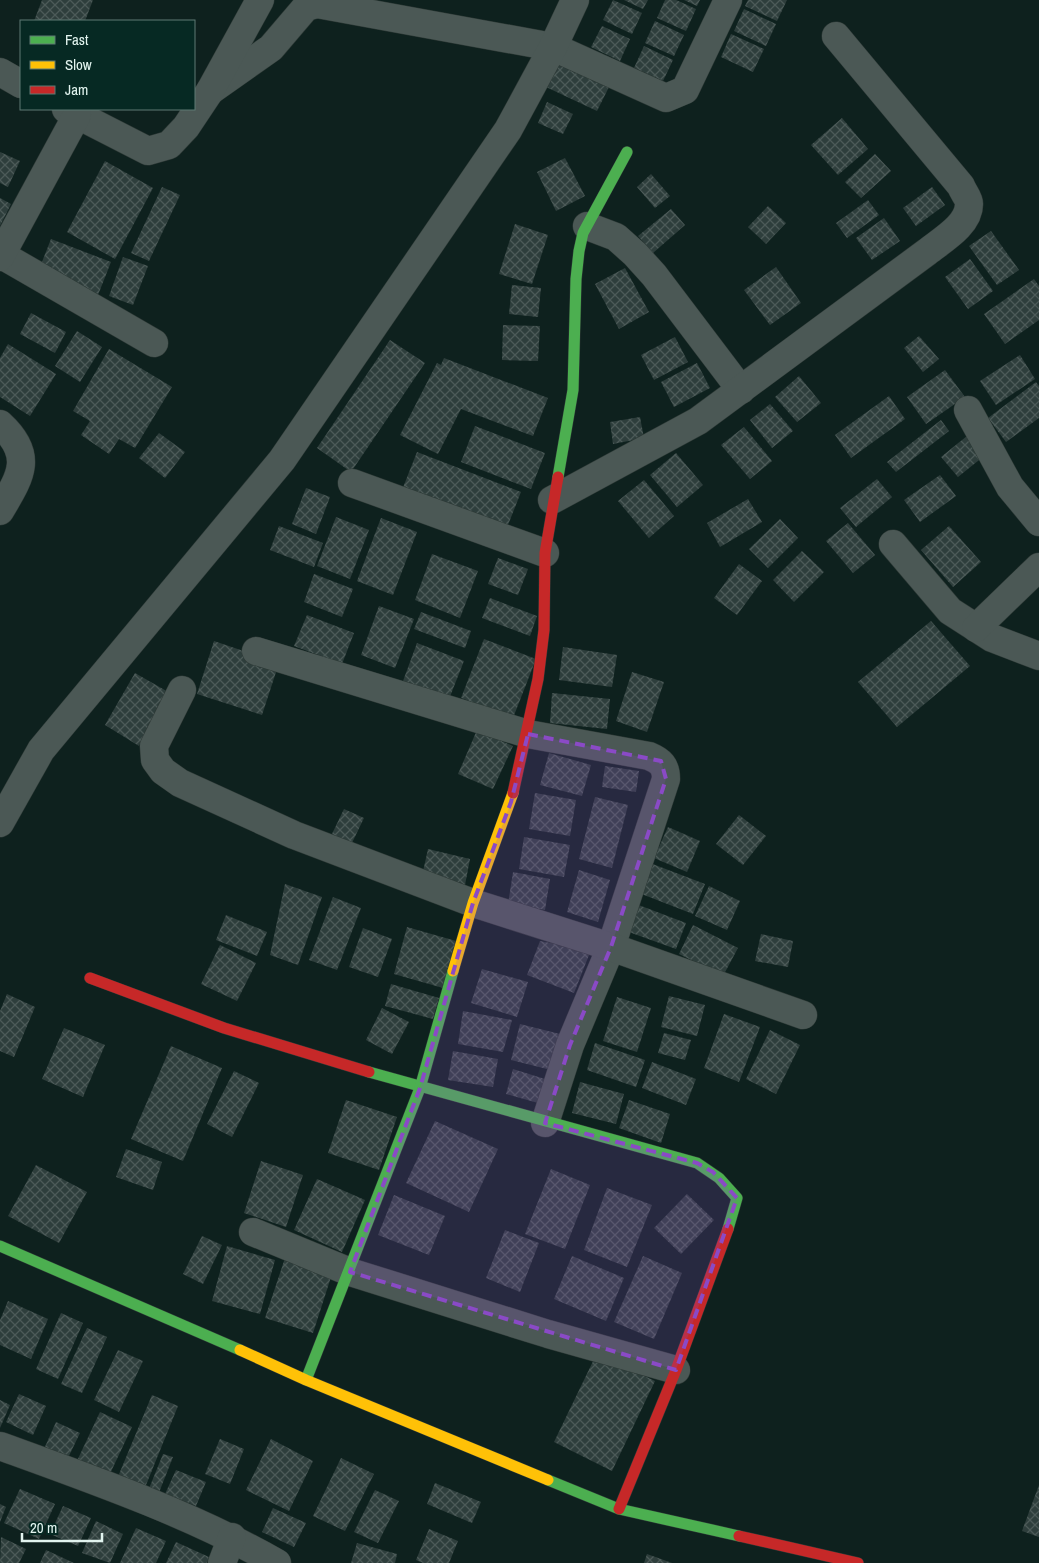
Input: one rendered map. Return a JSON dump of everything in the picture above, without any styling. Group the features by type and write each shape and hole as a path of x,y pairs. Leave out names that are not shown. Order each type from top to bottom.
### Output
{"street":[{"path":"154,343 0,255 72,112 148,151 158,150 174,141 210,91 260,0"},
{"path":"0,823 41,750 282,460 508,130 553,47 575,0"},
{"path":"210,91 271,48 306,7 317,4 553,47 666,98 685,90 728,0"},
{"path":"552,500 698,420 945,238 968,214 969,202 960,186 836,36"},
{"path":"0,72 20,83"},
{"path":"306,1380 350,1272 420,1088 473,903 511,802 528,734 544,630 545,553 552,500 563,454 573,390 576,279 579,252 587,226 627,152"},
{"path":"587,226 616,237 635,254 654,275 741,390"},
{"path":"968,410 1010,487 1039,522"},
{"path":"0,424 18,445 23,460 16,484 0,511"},
{"path":"352,483 545,553"},
{"path":"893,544 950,611 992,638 1039,656"},
{"path":"976,628 1039,567"},
{"path":"256,651 528,734 649,756 661,761 666,771 666,779 611,947 570,1046 545,1122"},
{"path":"182,690 154,746 155,760 168,775 180,783 294,835 473,903 611,947 803,1015"},
{"path":"90,978 224,1028 420,1088 697,1163 713,1172 730,1188 737,1198 676,1370 619,1509"},
{"path":"253,1232 350,1272 548,1334 676,1370"},
{"path":"0,1246 146,1308 306,1380 619,1509 858,1563"},
{"path":"0,1446 232,1537 278,1563"},
{"path":"222,1563 232,1537"}],"highlighted area":[{"path":"528,734 661,761 666,779 611,947 570,1045 545,1123 697,1163 713,1172 737,1198 676,1370 350,1272 420,1088 473,903 511,802"}],"building":[{"path":"42,0 93,0 85,20 34,20"},
{"path":"613,0 642,13 632,34 603,20"},
{"path":"624,0 648,0 643,9"},
{"path":"665,0 676,0 696,9 686,31 657,18"},
{"path":"684,0 700,0 697,6"},
{"path":"748,0 787,0 777,21 745,6"},
{"path":"744,9 776,24 766,46 734,31"},
{"path":"655,21 684,35 674,56 645,43"},
{"path":"602,26 630,39 620,61 591,47"},
{"path":"731,34 764,49 753,72 721,57"},
{"path":"644,46 673,60 663,81 634,68"},
{"path":"558,62 609,87 597,111 546,87"},
{"path":"547,102 573,114 563,134 538,123"},
{"path":"842,118 868,149 838,175 811,145"},
{"path":"0,152 20,161 8,187 0,183"},
{"path":"875,154 891,171 861,198 845,182"},
{"path":"565,158 585,196 556,211 537,172"},
{"path":"105,161 153,188 115,259 67,232"},
{"path":"651,174 670,196 655,208 637,187"},
{"path":"162,187 180,195 149,261 131,253"},
{"path":"932,187 945,205 916,226 903,208"},
{"path":"0,198 11,204 0,226"},
{"path":"868,200 879,215 847,238 836,223"},
{"path":"768,206 786,223 766,244 748,227"},
{"path":"671,209 685,225 653,253 638,236"},
{"path":"884,218 900,241 872,260 856,238"},
{"path":"515,224 548,235 532,284 499,274"},
{"path":"991,231 1019,270 997,285 969,246"},
{"path":"51,239 111,262 98,295 38,272"},
{"path":"123,257 148,266 133,305 109,296"},
{"path":"970,259 993,291 968,309 945,277"},
{"path":"776,267 801,303 770,325 744,290"},
{"path":"625,268 649,312 619,329 595,284"},
{"path":"1034,279 1039,286 1039,320 1005,344 984,314"},
{"path":"512,285 541,288 538,317 509,314"},
{"path":"31,313 66,332 55,353 20,334"},
{"path":"503,325 540,326 538,361 502,360"},
{"path":"77,331 102,347 80,382 55,366"},
{"path":"919,336 939,359 923,372 904,348"},
{"path":"675,337 688,362 654,380 641,355"},
{"path":"390,340 425,363 351,472 317,448"},
{"path":"8,344 56,374 30,416 0,397 0,358"},
{"path":"109,349 172,387 135,448 119,439 109,454 81,435 90,421 73,411"},
{"path":"1020,355 1035,379 996,405 980,381"},
{"path":"444,358 548,398 533,436 461,409 438,454 400,435 437,363 441,365"},
{"path":"697,363 710,388 674,407 661,382"},
{"path":"945,370 965,397 926,424 907,397"},
{"path":"799,376 821,403 797,422 775,397"},
{"path":"1036,382 1039,386 1039,418 1006,442 988,418"},
{"path":"889,396 905,419 851,458 835,435"},
{"path":"770,404 793,431 772,448 750,420"},
{"path":"640,417 644,438 613,444 610,422"},
{"path":"941,420 949,431 896,472 887,462"},
{"path":"475,426 545,453 531,489 461,462"},
{"path":"744,427 772,461 750,479 721,445"},
{"path":"159,433 185,452 165,478 139,458"},
{"path":"967,436 984,456 958,477 941,457"},
{"path":"417,452 521,492 506,530 402,490"},
{"path":"676,453 703,485 677,507 650,475"},
{"path":"940,475 956,496 920,522 904,500"},
{"path":"877,479 892,497 856,527 840,508"},
{"path":"644,480 674,516 649,538 618,501"},
{"path":"306,488 330,497 316,534 292,524"},
{"path":"748,499 762,522 720,547 707,523"},
{"path":"336,517 369,530 350,579 317,566"},
{"path":"381,518 417,532 393,595 357,581"},
{"path":"780,519 798,538 768,568 749,549"},
{"path":"848,523 875,555 853,573 826,541"},
{"path":"279,526 323,543 314,567 270,550"},
{"path":"949,526 981,562 953,587 921,550"},
{"path":"802,551 824,572 794,602 773,580"},
{"path":"432,554 478,571 460,618 415,600"},
{"path":"498,558 528,569 518,595 488,584"},
{"path":"739,564 762,581 737,615 714,598"},
{"path":"314,574 353,589 342,617 304,602"},
{"path":"490,598 537,616 530,636 482,618"},
{"path":"379,606 414,619 395,668 361,655"},
{"path":"421,612 471,631 465,648 414,629"},
{"path":"307,615 354,633 342,664 294,646"},
{"path":"931,621 970,666 897,727 858,682"},
{"path":"484,639 536,659 513,718 461,698"},
{"path":"214,641 279,663 262,715 197,694"},
{"path":"417,643 464,661 449,699 403,681"},
{"path":"563,647 617,655 612,687 559,680"},
{"path":"632,672 664,682 647,732 616,721"},
{"path":"135,673 170,693 139,746 105,725"},
{"path":"552,693 610,699 607,729 550,723"},
{"path":"477,730 513,746 493,789 458,774"},
{"path":"549,753 591,765 582,796 540,785"},
{"path":"605,766 639,771 636,792 602,787"},
{"path":"535,793 576,800 570,836 529,829"},
{"path":"595,797 628,805 612,868 579,859"},
{"path":"344,809 364,818 350,847 330,838"},
{"path":"739,815 766,836 743,865 716,844"},
{"path":"668,827 700,841 687,872 654,858"},
{"path":"524,837 570,845 564,877 519,869"},
{"path":"428,849 470,859 465,885 422,876"},
{"path":"650,863 705,884 693,914 639,893"},
{"path":"579,870 610,880 598,922 567,912"},
{"path":"513,872 550,879 545,910 508,904"},
{"path":"285,884 322,897 298,965 270,955"},
{"path":"709,886 740,901 727,930 695,916"},
{"path":"333,897 361,908 337,970 309,960"},
{"path":"636,904 686,923 676,949 626,931"},
{"path":"226,915 267,932 257,956 216,940"},
{"path":"693,925 738,948 723,976 679,954"},
{"path":"407,927 456,941 443,988 394,974"},
{"path":"363,928 392,939 378,977 349,967"},
{"path":"761,934 793,941 788,967 755,961"},
{"path":"540,941 591,950 574,993 527,975"},
{"path":"220,945 256,963 237,1001 201,984"},
{"path":"482,969 528,982 517,1017 471,1003"},
{"path":"391,984 439,998 433,1019 385,1006"},
{"path":"7,994 35,1007 14,1057 0,1051 0,1011"},
{"path":"669,996 705,1005 697,1036 661,1027"},
{"path":"617,997 651,1008 637,1052 603,1041"},
{"path":"382,1008 409,1022 392,1054 366,1040"},
{"path":"463,1011 512,1020 503,1052 458,1044"},
{"path":"724,1014 760,1027 739,1082 704,1068"},
{"path":"520,1024 560,1034 551,1070 511,1060"},
{"path":"64,1028 105,1045 83,1097 42,1079"},
{"path":"770,1030 800,1045 776,1094 746,1079"},
{"path":"664,1033 691,1040 685,1060 658,1053"},
{"path":"595,1043 645,1060 636,1087 587,1070"},
{"path":"171,1046 222,1068 183,1161 131,1139"},
{"path":"453,1051 498,1059 493,1087 448,1080"},
{"path":"652,1062 696,1079 686,1105 642,1088"},
{"path":"513,1069 545,1079 538,1103 506,1094"},
{"path":"234,1071 259,1083 232,1137 207,1124"},
{"path":"580,1082 624,1094 616,1124 572,1113"},
{"path":"346,1100 397,1117 379,1170 328,1153"},
{"path":"629,1100 670,1114 661,1143 619,1128"},
{"path":"435,1121 498,1149 469,1212 406,1183"},
{"path":"126,1149 162,1162 153,1190 116,1177"},
{"path":"261,1161 303,1175 286,1227 244,1213"},
{"path":"36,1165 87,1192 59,1243 8,1216"},
{"path":"551,1169 590,1185 565,1249 525,1234"},
{"path":"317,1179 365,1200 342,1252 294,1230"},
{"path":"607,1188 652,1205 627,1267 584,1250"},
{"path":"687,1194 714,1220 681,1254 654,1228"},
{"path":"394,1195 445,1216 429,1255 378,1235"},
{"path":"505,1230 539,1243 520,1292 486,1278"},
{"path":"202,1236 222,1245 203,1284 183,1274"},
{"path":"227,1246 275,1260 260,1314 212,1301"},
{"path":"572,1256 624,1278 606,1321 554,1299"},
{"path":"643,1256 682,1273 654,1339 614,1322"},
{"path":"285,1258 332,1274 313,1333 265,1318"},
{"path":"8,1301 48,1319 31,1359 0,1345 0,1320"},
{"path":"61,1313 83,1323 58,1379 36,1369"},
{"path":"87,1328 107,1337 82,1393 61,1384"},
{"path":"118,1350 143,1361 119,1412 94,1400"},
{"path":"597,1353 655,1381 612,1471 554,1442"},
{"path":"19,1394 46,1406 33,1435 6,1422"},
{"path":"152,1395 178,1406 144,1490 117,1479"},
{"path":"0,1400 10,1405 0,1428"},
{"path":"100,1412 132,1427 108,1478 76,1463"},
{"path":"56,1422 80,1433 67,1460 44,1449"},
{"path":"220,1439 244,1449 230,1484 205,1474"},
{"path":"271,1439 313,1461 289,1511 246,1490"},
{"path":"163,1454 173,1457 158,1495 148,1491"},
{"path":"341,1458 374,1474 345,1531 313,1516"},
{"path":"176,1470 206,1482 196,1506 165,1494"},
{"path":"435,1483 481,1502 472,1523 427,1504"},
{"path":"1039,1485 1039,1537 1022,1531"},
{"path":"20,1489 55,1504 39,1539 4,1523"},
{"path":"375,1490 399,1501 378,1543 354,1532"},
{"path":"0,1504 6,1507 0,1522"},
{"path":"63,1506 91,1518 78,1546 50,1534"},
{"path":"273,1508 306,1523 294,1547 262,1532"},
{"path":"96,1521 123,1534 110,1563 82,1553"},
{"path":"136,1528 166,1541 156,1563 120,1563"},
{"path":"429,1529 458,1541 449,1563 423,1563 416,1560"},
{"path":"1,1537 26,1549 19,1563 0,1563"},
{"path":"176,1542 209,1557 207,1563 166,1563"},
{"path":"357,1543 397,1554 395,1563 351,1563"},
{"path":"46,1550 74,1563 40,1563"},
{"path":"647,1554 672,1563 644,1563"}],"traffic: fast":[{"path":"558,477 573,390 576,279 579,251 583,233 627,152"},
{"path":"306,1380 420,1088 453,971"},
{"path":"369,1072 697,1163 719,1178 737,1198 728,1229"},
{"path":"0,1246 240,1350"},
{"path":"548,1480 619,1509 739,1536"}],"traffic: slow":[{"path":"453,971 473,903 513,793"},
{"path":"240,1350 306,1380 548,1480"}],"traffic: jam":[{"path":"513,793 538,679 544,630 545,553 558,477"},
{"path":"90,978 224,1028 369,1072"},
{"path":"619,1509 676,1370 728,1229"},
{"path":"739,1536 858,1563"}]}
